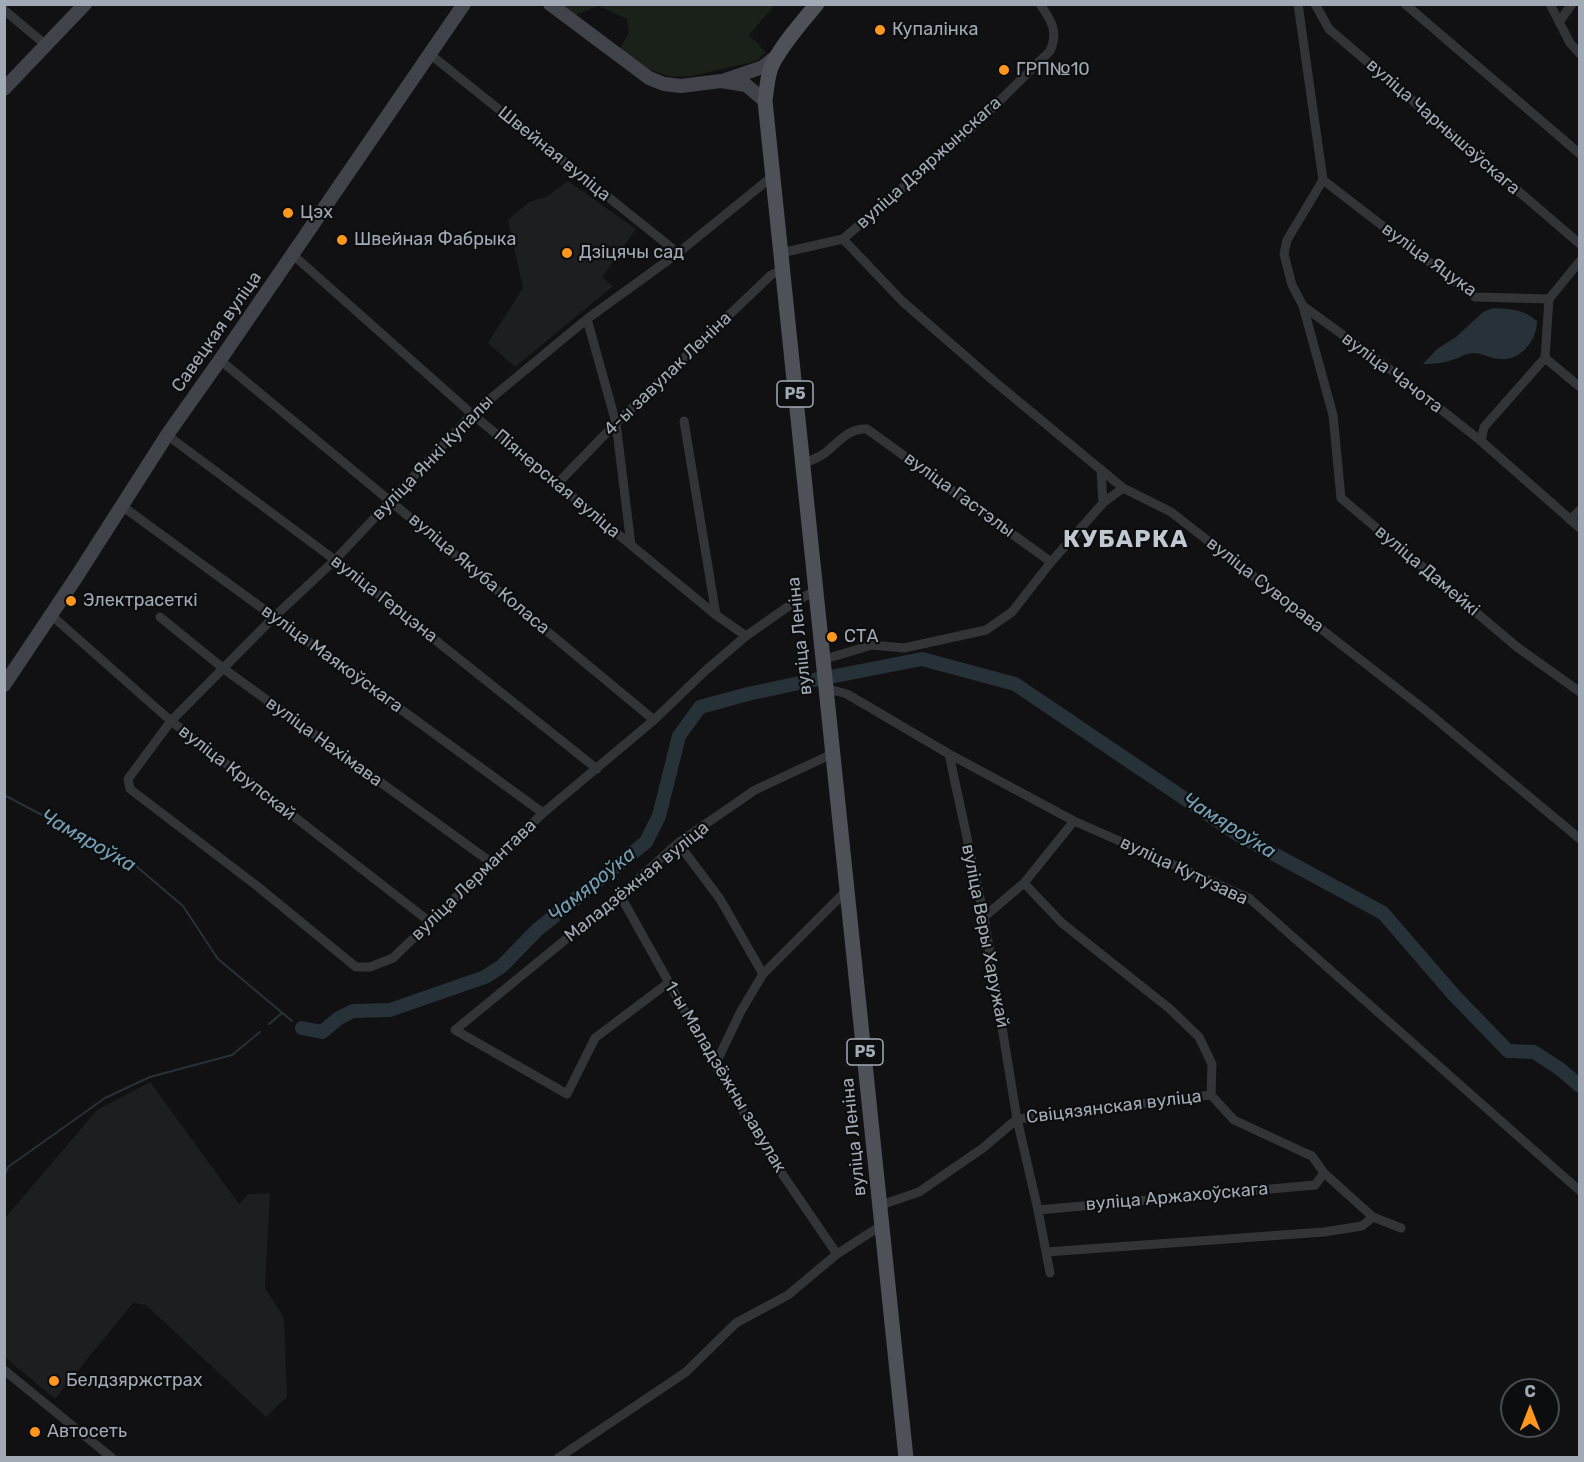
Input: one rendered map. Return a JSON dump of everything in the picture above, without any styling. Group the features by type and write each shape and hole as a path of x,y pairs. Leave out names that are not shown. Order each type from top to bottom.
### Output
{"main road":[{"name":"вуліца Леніна","path":"817,4 780,53 769,73 765,101 906,1458"}],"street":[{"path":"4,89 86,4"},
{"name":"Савецкая вуліца","path":"4,685 167,435 464,4"},
{"path":"550,4 649,78 664,84 681,86 721,81 763,67 780,53"},
{"name":"вуліца Дзяржынскага","path":"780,253 843,239 971,129 1050,51 1054,42 1052,21 1040,4"},
{"path":"1298,4 1323,180"},
{"name":"вуліца Чарнышэўскага","path":"1315,4 1329,29 1580,244"},
{"path":"1405,4 1580,154"},
{"path":"1550,4 1570,43 1580,54"},
{"path":"1558,22 1572,4"},
{"path":"4,10 46,45"},
{"name":"Швейная вуліца","path":"431,55 678,254"},
{"path":"721,81 747,85 765,101"},
{"name":"вуліца Янкі Купалы","path":"128,779 171,721 274,617 335,560 472,414 587,319 678,254 774,175"},
{"name":"вуліца Яцука","path":"1323,180 1475,297 1549,299"},
{"name":"вуліца Дамейкі","path":"1323,180 1287,240 1284,254 1292,285 1303,306 1333,416 1341,498 1517,647 1580,692"},
{"name":"вуліца Суворава","path":"843,239 902,301 1123,488 1171,512 1425,710 1580,839"},
{"name":"Піянерская вуліца","path":"292,254 472,414 716,615 746,636"},
{"path":"1481,441 1484,427 1545,358 1549,299 1580,261"},
{"name":"4-ы завулак Леніна","path":"558,483 616,423 771,275 782,270"},
{"name":"вуліца Чачота","path":"1303,306 1481,441 1580,528"},
{"path":"587,319 616,423 631,545"},
{"path":"1545,358 1580,387"},
{"name":"вуліца Якуба Коласа","path":"220,360 654,720"},
{"path":"684,421 716,615"},
{"name":"вуліца Гастэлы","path":"802,464 823,455 848,432 858,428 867,429 1051,562"},
{"name":"вуліца Герцэна","path":"167,435 335,560 597,769"},
{"path":"1101,469 1103,503"},
{"path":"822,660 872,645 904,648 986,630 1012,612 1051,562 1103,503 1123,488"},
{"name":"вуліца Маякоўскага","path":"122,506 543,813"},
{"path":"1570,520 1580,510"},
{"name":"вуліца Лермантава","path":"128,779 130,789 257,886 356,967 370,967 393,958 543,813 654,720 746,636 796,601 815,591"},
{"name":"вуліца Крупскай","path":"51,615 171,721 430,922"},
{"name":"вуліца Нахімава","path":"160,617 224,669 492,862"},
{"name":"вуліца Кутузава","path":"825,688 847,694 949,754 1074,821 1250,898 1580,1191"},
{"name":"Маладзёжная вуліца","path":"668,983 595,1038 567,1094 455,1030 620,895 678,843 755,790 832,754"},
{"name":"вуліца Веры Харужай","path":"949,754 984,916 1017,1119 1050,1273"},
{"path":"984,916 1024,883 1074,821"},
{"path":"678,843 720,899 763,974"},
{"path":"1024,883 1062,923 1170,1009 1199,1037 1212,1064 1211,1095 1234,1120 1311,1156 1324,1173 1373,1217 1401,1228"},
{"path":"715,1065 763,974 848,889"},
{"name":"1-ы Маладзёжны завулак","path":"620,895 715,1065 774,1162 837,1254"},
{"name":"Свіцязянская вуліца","path":"1017,1119 1211,1095"},
{"path":"881,1205 918,1192 983,1149 1017,1119"},
{"name":"вуліца Аржахоўскага","path":"1038,1210 1315,1185 1324,1173"},
{"path":"1046,1252 1324,1232 1362,1226 1373,1217"},
{"path":"558,1458 686,1372 736,1323 788,1295 837,1254 882,1225"},
{"path":"4,1370 112,1458"}],"shaded area":[{"path":"558,5 775,5 749,35 766,52 758,60 692,76 672,77 642,67 619,51 629,32 627,19 598,6 573,16"},
{"name":"Дзіцячы сад","path":"568,181 636,229 602,277 613,286 515,367 488,343 523,288 508,220 529,202 548,196"},
{"path":"1493,308 1511,309 1537,321 1531,342 1521,353 1508,359 1500,359 1471,353 1447,361 1423,364 1437,349 1456,337 1483,312"},
{"path":"150,1082 239,1204 248,1194 270,1193 265,1288 284,1318 287,1397 266,1417 146,1305 133,1303 55,1399 5,1357 5,1218 97,1110"}],"waterway":[{"name":"Чамяроўка","path":"830,677 922,659 1015,684 1237,834 1383,913 1453,994 1508,1051 1534,1052 1580,1086"},
{"name":"Чамяроўка","path":"302,1028 322,1032 339,1018 353,1011 390,1010 485,977 502,966 537,930 646,842 659,816 679,736 700,707 818,679"},
{"name":"Чамяроўка","path":"4,795 130,861 183,906 218,959 292,1021"},
{"path":"269,1024 282,1013"},
{"path":"4,1177 8,1167 105,1098 150,1077 232,1055 260,1032"}],"place":[{"name":"Купалінка","path":"880,30"},
{"name":"ГРП№10","path":"1004,70"},
{"name":"Цэх","path":"288,213"},
{"name":"Швейная Фабрыка","path":"342,240"},
{"name":"Дзіцячы сад","path":"567,253"},
{"name":"Электрасеткі","path":"71,601"},
{"name":"СТА","path":"832,637"},
{"name":"Белдзяржстрах","path":"54,1381"},
{"name":"Автосеть","path":"35,1432"}],"district":[{"name":"КУБАРКА","path":"1126,540"}]}
